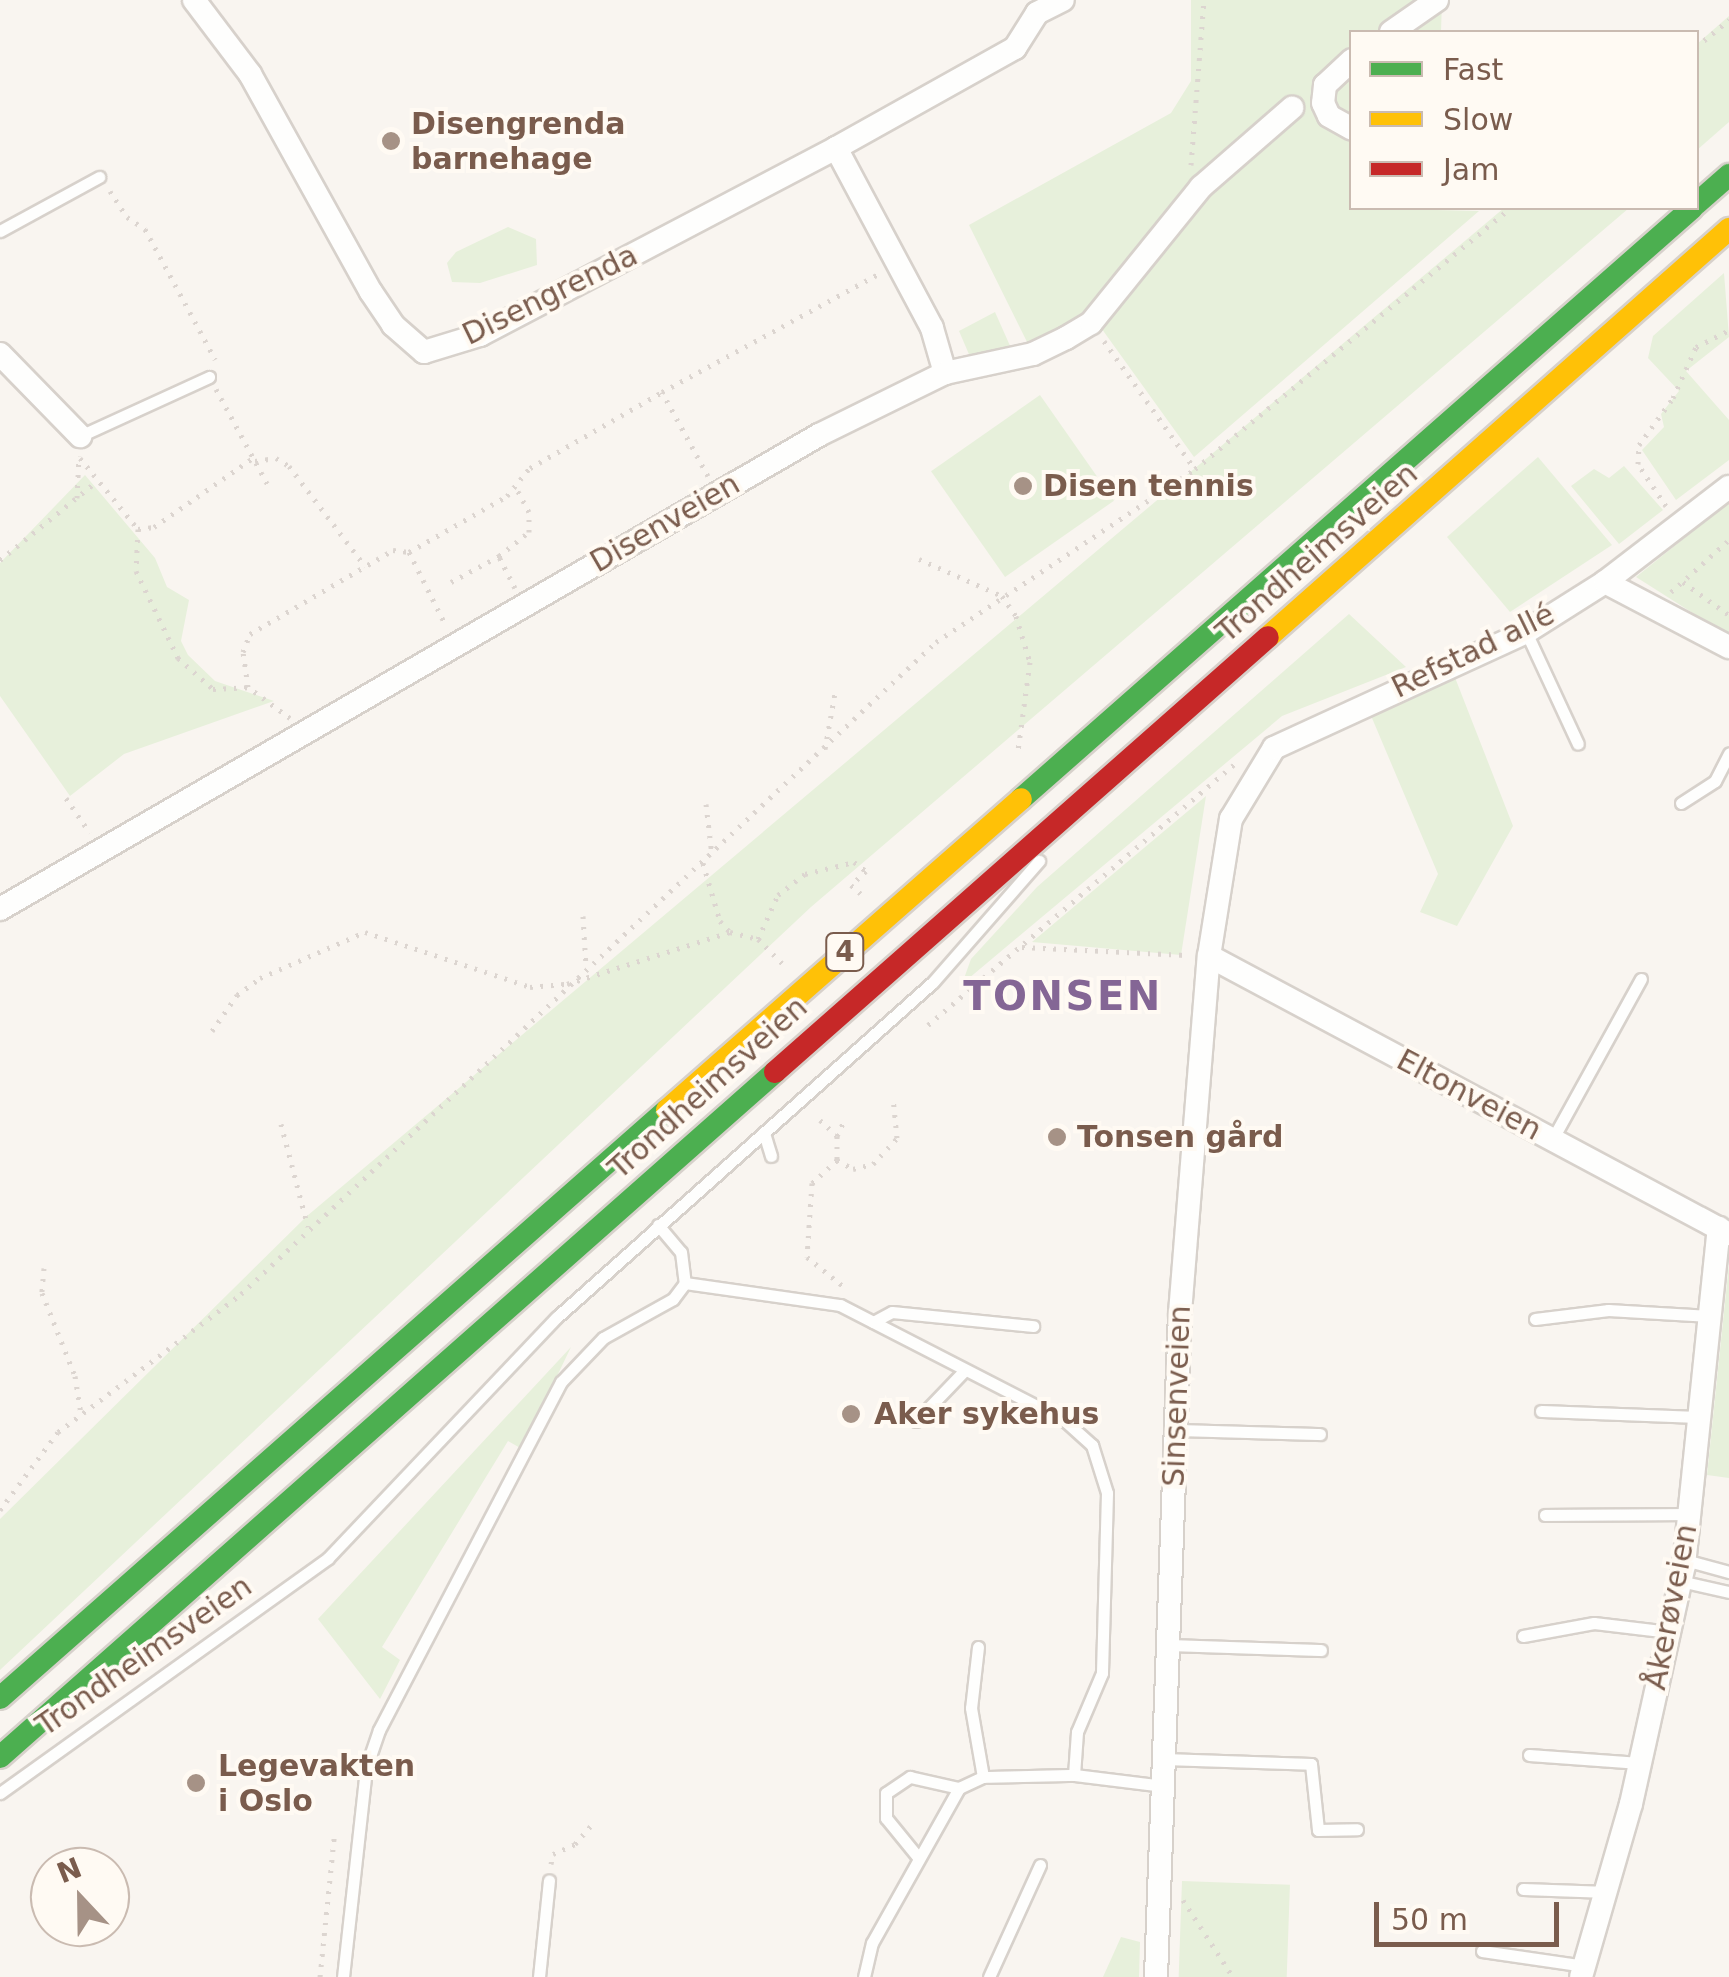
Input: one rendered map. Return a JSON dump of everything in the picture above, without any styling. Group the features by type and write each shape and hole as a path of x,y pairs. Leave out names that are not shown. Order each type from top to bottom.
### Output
{"highway":[{"name":"Trondheimsveien","path":"1699,202 1729,175"},
{"name":"Trondheimsveien","path":"0,1698 1689,210"},
{"name":"Trondheimsveien","path":"0,1757 1729,228"}],"street":[{"name":"Disengrenda","path":"194,0 250,74 382,308 424,352 480,334 836,148 1015,48 1037,13 1062,0"},
{"path":"1394,30 1437,0"},
{"path":"1349,63 1325,84 1322,103 1329,116 1349,127"},
{"name":"Disenveien","path":"0,908 718,494 945,374 1033,354 1090,323 1188,203 1292,108"},
{"path":"836,148 932,328 945,374"},
{"path":"0,354 79,446"},
{"name":"Refstad allé","path":"1274,748 1526,632 1605,582 1729,487"},
{"path":"1605,582 1729,647"},
{"name":"Sinsenveien","path":"1156,1977 1175,1430 1208,956 1231,818 1274,748"},
{"name":"Eltonveien","path":"1208,956 1725,1228"},
{"name":"Åkerøveien","path":"1583,1971 1608,1892 1640,1763 1682,1571 1710,1316 1725,1228"}],"lane":[{"path":"0,231 98,177"},
{"path":"79,446 209,377"},
{"path":"1526,632 1578,744"},
{"path":"1681,803 1715,781 1729,753"},
{"name":"Trondheimsveien","path":"0,1793 328,1558 526,1349 658,1225 934,982 1019,888 1102,780"},
{"path":"1552,1140 1641,979"},
{"path":"764,1133 771,1156"},
{"path":"342,1977 366,1768 378,1730 561,1382 604,1338 673,1298 685,1283 682,1252 658,1225"},
{"path":"685,1283 840,1306 1064,1420 1102,1461 1107,1493 1102,1674 1077,1732 1074,1775"},
{"path":"1535,1319 1608,1310 1710,1316"},
{"path":"873,1322 892,1312 1033,1326"},
{"path":"916,1420 964,1371"},
{"path":"1541,1410 1699,1417"},
{"path":"1175,1430 1320,1434"},
{"path":"1545,1515 1689,1514"},
{"path":"1682,1571 1729,1572"},
{"path":"1682,1571 1729,1592"},
{"path":"1523,1636 1594,1623 1669,1632"},
{"path":"978,1646 971,1708 982,1777"},
{"path":"1167,1646 1321,1650"},
{"path":"1529,1755 1640,1763"},
{"path":"1164,1759 1311,1764 1318,1830 1357,1829"},
{"path":"864,1977 872,1944 917,1856 959,1788 982,1777 1074,1775 1164,1786"},
{"path":"917,1856 886,1818 886,1793 910,1777 959,1788"},
{"path":"989,1977 1040,1865"},
{"path":"539,1977 549,1881"},
{"path":"1523,1890 1608,1892"},
{"path":"1482,1951 1583,1971"}],"path":[{"path":"1188,203 1204,0"},
{"path":"1699,45 1729,20"},
{"path":"98,177 127,217 145,230 218,358 206,365 209,377 269,487"},
{"path":"0,1510 31,1460 81,1414 241,1294 586,966 703,863 936,642 1195,469 1508,210"},
{"path":"248,687 243,652 250,634 392,550 409,552 516,488 530,468 896,264"},
{"path":"1090,323 1195,469"},
{"path":"1679,525 1638,464 1639,445 1673,398 1696,348 1729,330"},
{"path":"662,392 718,494"},
{"path":"79,446 96,482 138,529 136,571 171,648 213,689 248,687 304,731"},
{"path":"76,498 79,446"},
{"path":"138,529 154,527 254,459 276,458 290,466 365,566"},
{"path":"0,560 96,482"},
{"path":"451,582 498,556 529,532 529,512 516,488"},
{"path":"1654,608 1729,540"},
{"path":"409,552 456,644"},
{"path":"498,556 523,605"},
{"path":"919,559 1002,596 1016,616 1030,662 1018,751"},
{"path":"1682,582 1729,615"},
{"path":"825,750 835,693"},
{"path":"928,1025 1199,790 1239,761 1274,748"},
{"path":"66,798 86,827"},
{"path":"706,804 712,854"},
{"path":"758,939 778,895 805,874 854,862 866,871 852,884 861,894"},
{"path":"703,863 714,907 730,932"},
{"path":"583,916 586,966"},
{"path":"212,1031 237,995 260,978 365,932 530,987 567,984 730,932 758,939 784,965"},
{"path":"1019,947 1208,956"},
{"path":"837,1160 854,1169 886,1154 897,1138 893,1096"},
{"path":"820,1120 837,1136"},
{"path":"844,1122 837,1136 837,1160 812,1183 808,1236 810,1264 844,1286"},
{"path":"280,1124 309,1229"},
{"path":"44,1268 42,1294 75,1376 81,1414"},
{"path":"552,1854 575,1844 593,1823"},
{"path":"320,1977 334,1838"},
{"path":"1176,1888 1233,1977"}],"green space":[{"path":"1191,0 1442,0 1441,30 1349,30 1349,210 1479,211 1194,457 1099,325 1033,354 969,225 1171,113 1191,81"},
{"path":"1729,16 1729,122 1699,148 1699,42"},
{"path":"1502,210 1627,210 811,907 0,1670 0,1519 307,1216"},
{"path":"508,227 536,239 537,265 480,283 452,282 447,263 456,252"},
{"path":"1724,273 1729,337 1686,371 1729,420 1729,460 1676,500 1642,450 1664,427 1661,414 1679,391 1648,358 1653,336"},
{"path":"995,312 1011,348 971,359 959,331"},
{"name":"Disen tennis","path":"1040,395 1114,501 1005,577 931,471"},
{"path":"1538,457 1612,545 1510,612 1447,537"},
{"path":"1624,466 1663,510 1619,544 1571,486 1594,469 1609,478"},
{"path":"85,475 155,558 167,587 189,600 181,641 188,655 215,681 274,701 124,754 70,796 0,696 0,563"},
{"path":"1729,502 1729,636 1636,577"},
{"path":"1349,614 1406,667 1282,716 962,984 971,959 1037,887"},
{"path":"1454,675 1513,826 1457,926 1420,912 1438,874 1369,711"},
{"path":"1206,796 1181,955 1032,942 1163,832"},
{"path":"1729,1264 1729,1478 1707,1475"},
{"path":"571,1347 522,1449 508,1441 382,1647 400,1660 380,1699 318,1619"},
{"path":"1182,1881 1290,1885 1287,1977 1179,1977"},
{"path":"1121,1937 1140,1942 1139,1977 1103,1977"}],"traffic: fast":[{"path":"1699,201 1729,175"},
{"path":"1021,799 1690,210"},
{"path":"0,1757 775,1072"},
{"path":"0,1698 667,1110"}],"traffic: slow":[{"path":"1268,637 1729,229"},
{"path":"667,1110 1021,799"}],"traffic: jam":[{"path":"775,1072 1268,637"}],"place":[{"name":"Disengrenda barnehage","path":"391,141"},
{"name":"Disen tennis","path":"1023,486"},
{"name":"Tonsen gård","path":"1057,1137"},
{"name":"Aker sykehus","path":"851,1414"},
{"name":"Legevakten i Oslo","path":"196,1783"}],"district":[{"name":"TONSEN","path":"1063,996"}]}
